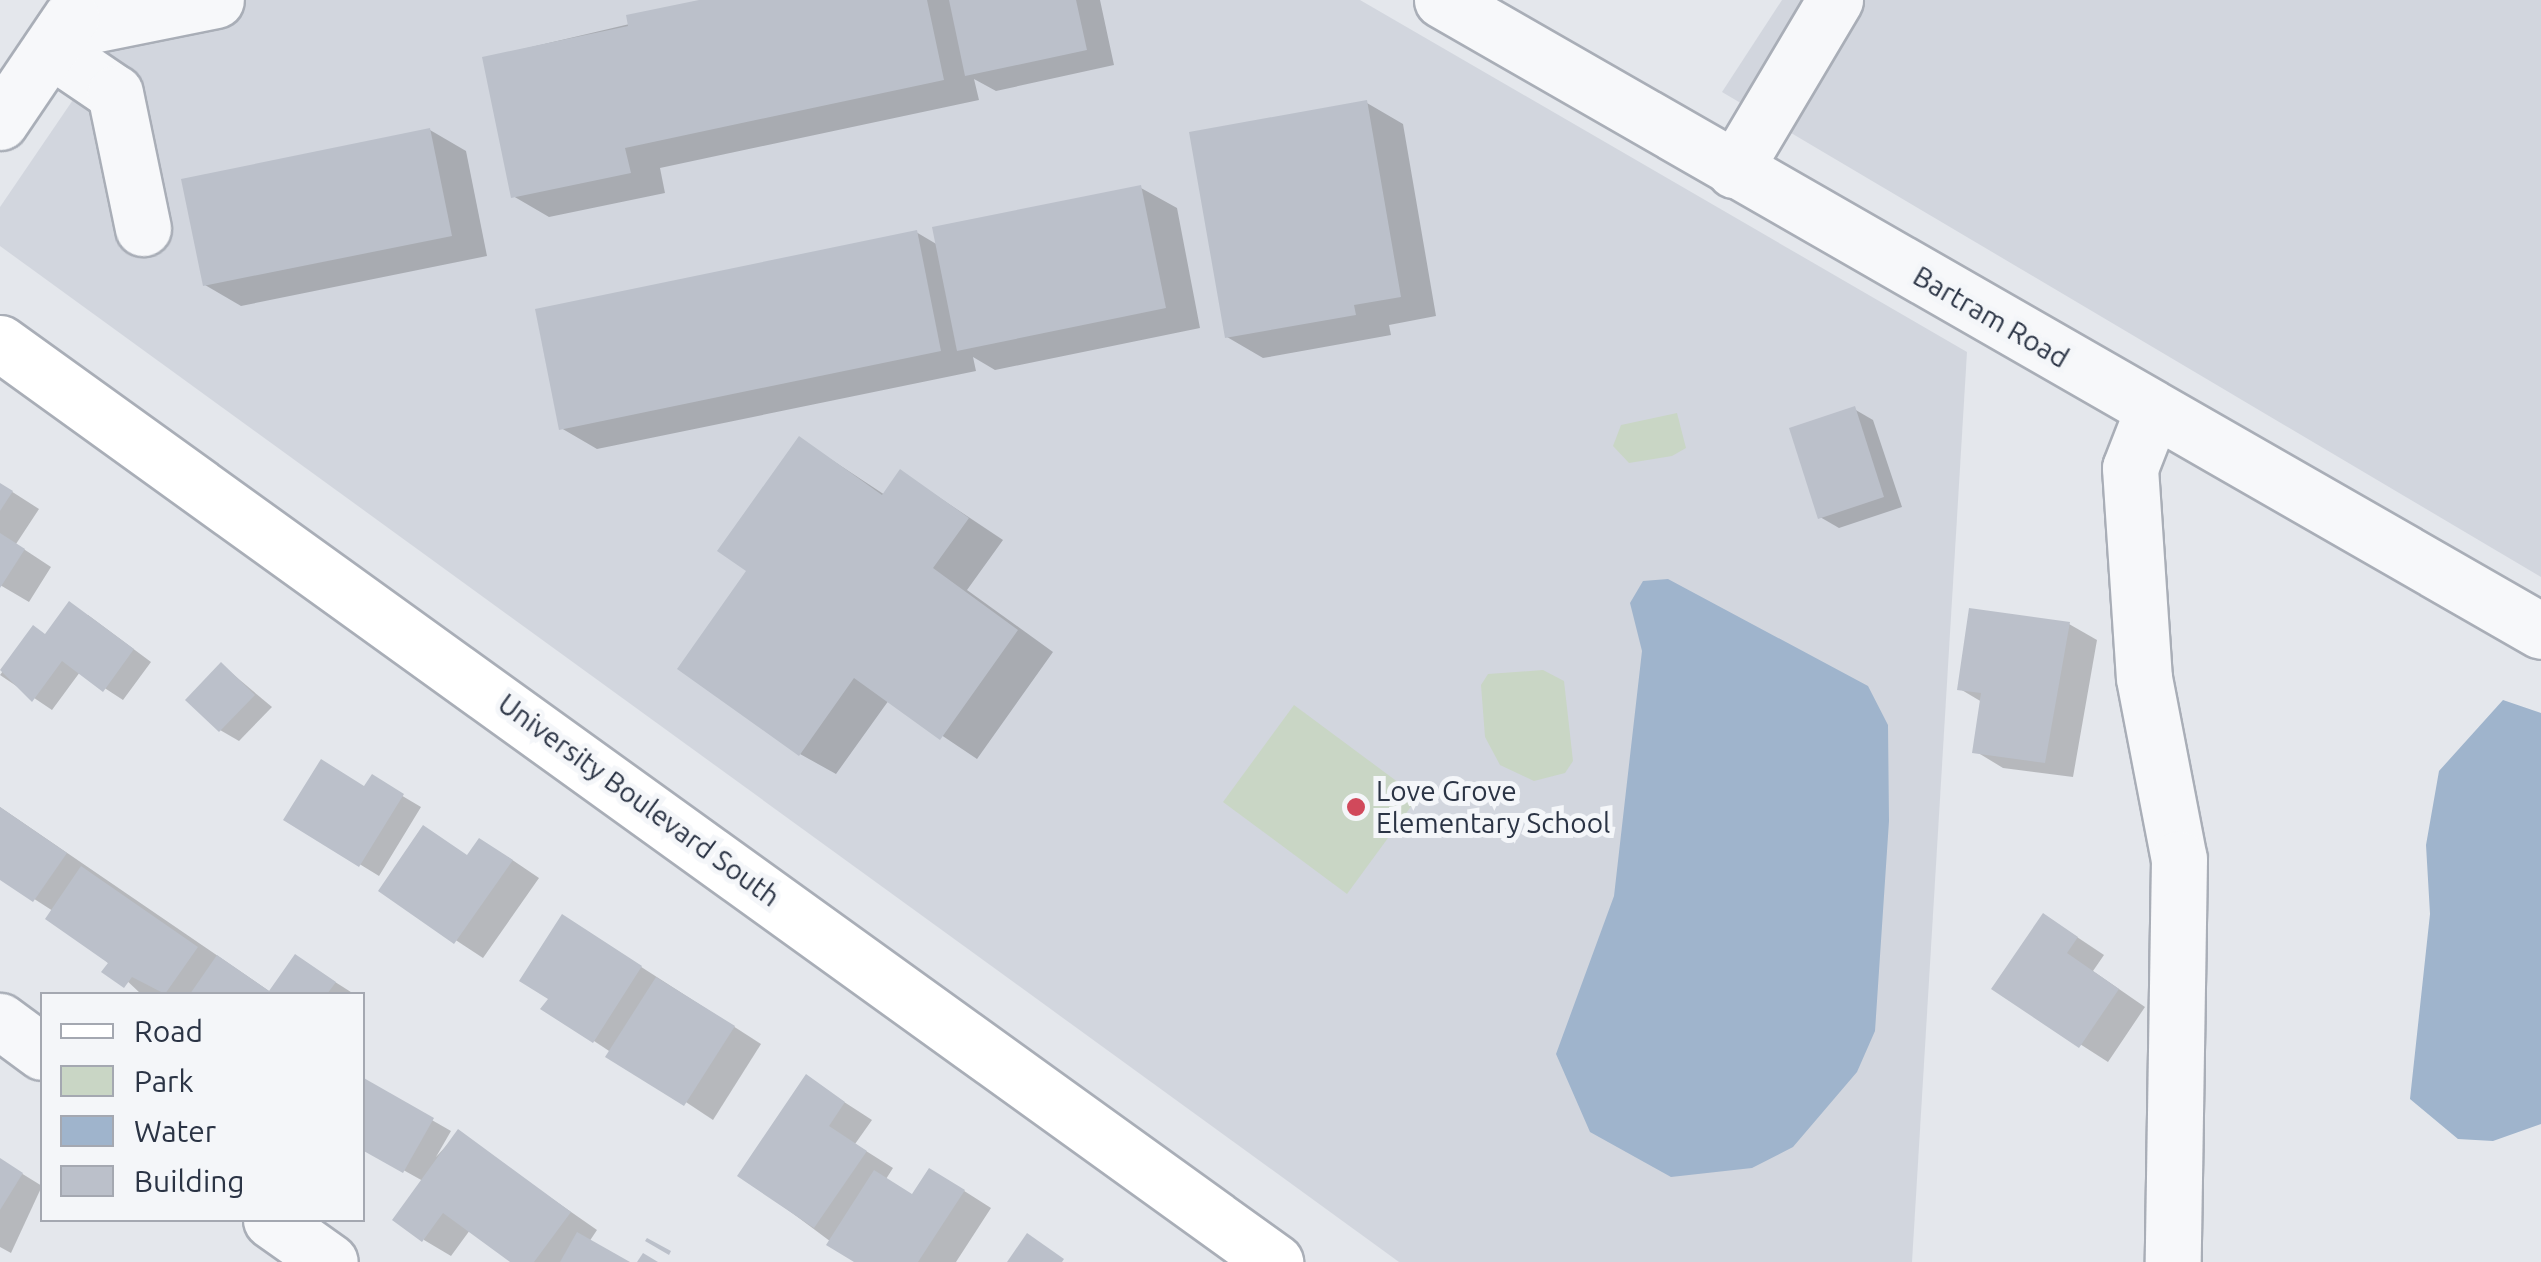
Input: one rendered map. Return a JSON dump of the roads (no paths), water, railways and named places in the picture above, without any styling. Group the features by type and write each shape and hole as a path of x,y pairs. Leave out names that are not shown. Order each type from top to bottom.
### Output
{"main road":[{"name":"University Boulevard South","path":"0,342 1275,1262"}],"street":[{"path":"0,122 65,27 216,0"},
{"name":"Bartram Road","path":"1442,0 2541,631"},
{"path":"1734,170 1835,0"},
{"path":"65,27 114,93 143,228"},
{"path":"2153,410 2130,468 2144,678 2180,859 2173,1262"},
{"path":"0,1021 40,1051"},
{"path":"275,1222 330,1262"}],"water":[{"path":"1668,579 1868,686 1888,725 1889,821 1875,1031 1857,1072 1793,1147 1752,1168 1671,1177 1590,1132 1556,1054 1614,896 1642,651 1630,603 1643,581"},
{"path":"2503,700 2541,713 2541,1124 2493,1141 2458,1139 2410,1099 2430,914 2426,845 2439,771"}],"place":[{"name":"Love Grove Elementary School","path":"1356,807"}]}
